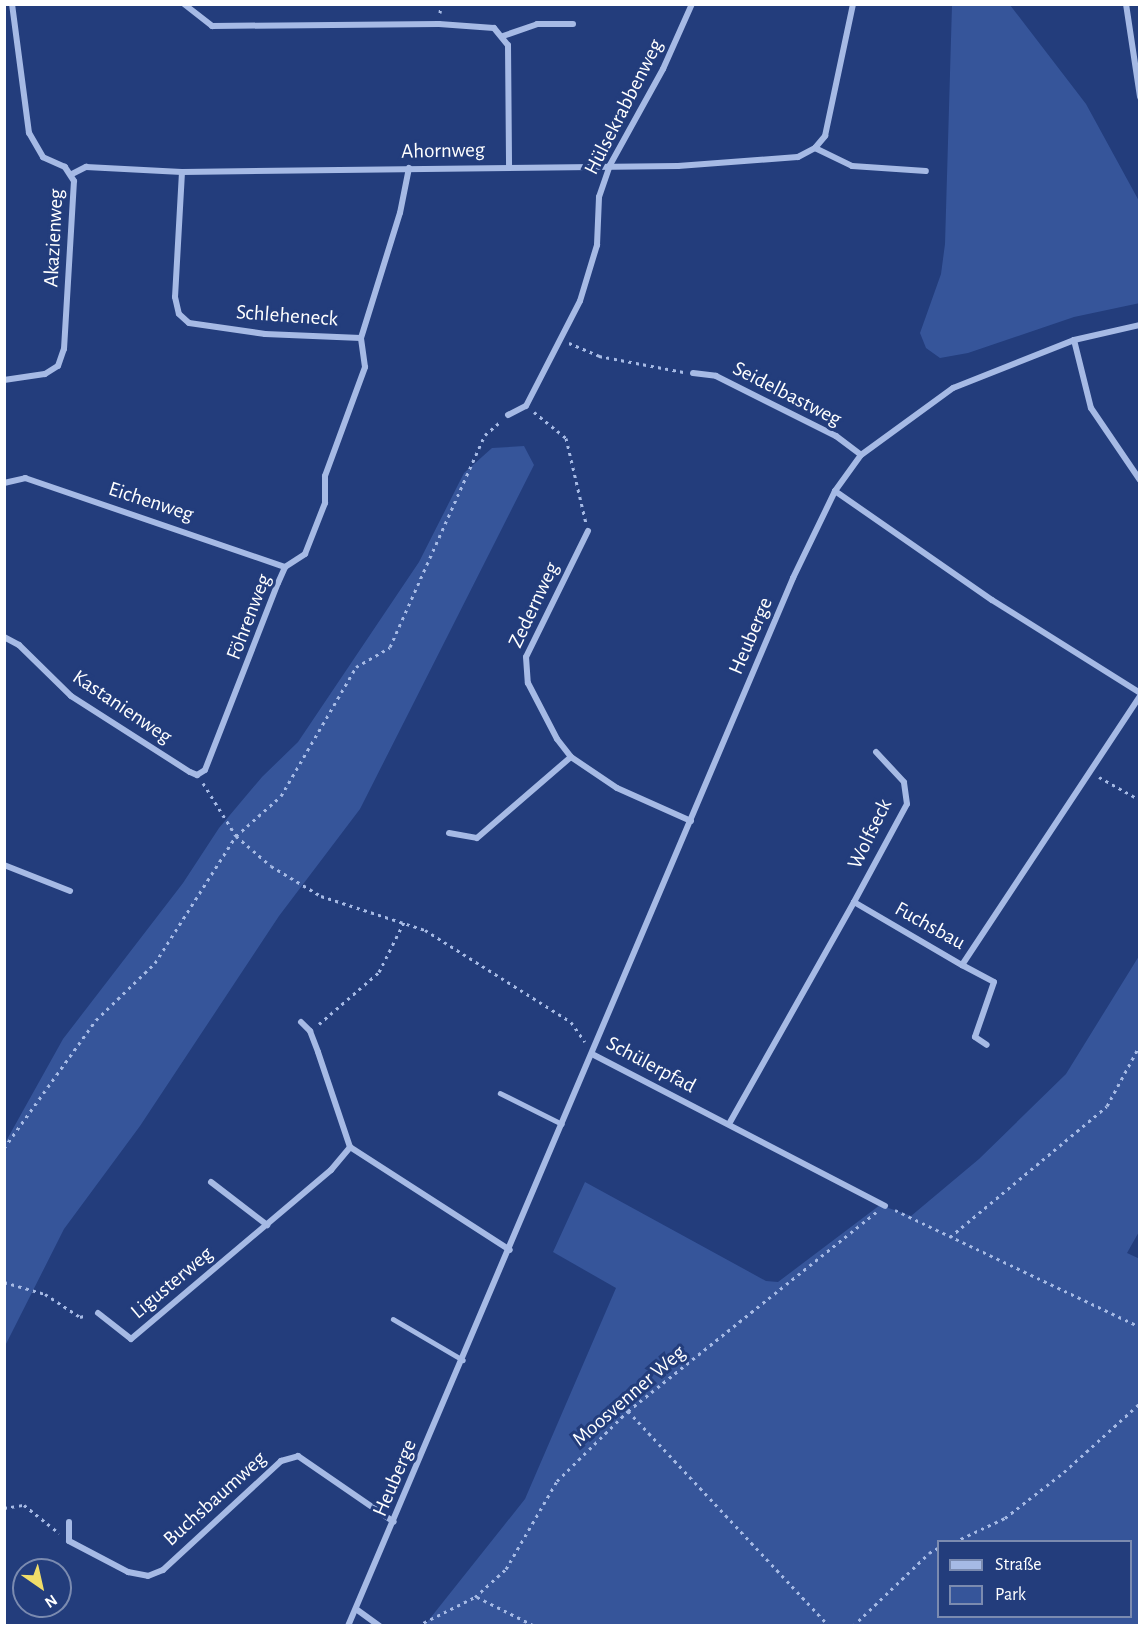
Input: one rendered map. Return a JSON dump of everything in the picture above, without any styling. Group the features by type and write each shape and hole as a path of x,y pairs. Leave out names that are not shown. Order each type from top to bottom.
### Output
{"street":[{"name":"Akazienweg","path":"4,380 45,374 58,366 64,349 72,174 43,157 29,134 12,4"},
{"path":"184,4 212,26 484,25 503,36 508,45 509,166"},
{"name":"Hülsekrabbenweg","path":"526,406 580,301 597,245 599,197 610,165 663,69 692,4"},
{"path":"853,4 825,136 815,148 852,166 926,171"},
{"path":"1126,4 1140,97"},
{"path":"503,36 537,24 573,24"},
{"name":"Ahornweg","path":"72,174 86,167 182,172 509,166 678,166 798,157 815,148"},
{"name":"Schleheneck","path":"182,172 175,297 179,314 189,323 265,334 361,338 400,213 409,168"},
{"name":"Heuberge","path":"348,1626 510,1250 793,578 835,491 861,455 953,388 1074,340 1140,324"},
{"name":"Föhrenweg","path":"198,775 210,760 285,567 305,554 325,503 325,476 365,367 361,338"},
{"path":"1074,340 1091,408 1140,480"},
{"name":"Seidelbastweg","path":"693,373 716,376 836,436 861,455"},
{"path":"508,415 526,406"},
{"name":"Eichenweg","path":"4,483 24,478 285,567"},
{"name":"Fuchsbau","path":"835,491 992,600 1140,694 1092,773 962,965 854,902"},
{"name":"Zedernweg","path":"588,531 526,657 524,672 557,739 571,757 617,788 691,821"},
{"name":"Kastanienweg","path":"4,637 19,645 71,696 198,775"},
{"name":"Wolfseck","path":"854,902 907,804 904,782 876,752"},
{"path":"450,833 477,838 571,757"},
{"path":"4,865 70,891"},
{"path":"729,1124 854,902"},
{"path":"962,965 994,982 975,1037 987,1045"},
{"path":"301,1022 310,1031 350,1147 510,1250"},
{"name":"Schülerpfad","path":"592,1054 885,1206"},
{"name":"Ligusterweg","path":"98,1313 131,1339 332,1170 350,1147"},
{"path":"211,1182 267,1225"},
{"name":"Buchsbaumweg","path":"69,1541 128,1572 148,1576 163,1570 281,1461 298,1456 394,1522"},
{"path":"69,1522 69,1541"},
{"path":"356,1609 378,1621 379,1626"}],"lane":[{"path":"500,1093 562,1124"},
{"path":"393,1319 463,1360"}],"path":[{"path":"559,339 599,356 666,372 693,373"},
{"path":"526,406 566,438 588,531"},
{"path":"4,1148 96,1020 155,963 236,836 281,796 356,667 390,647 485,435 508,415"},
{"path":"1092,773 1140,800"},
{"name":"Schülerpfad","path":"198,775 236,836 271,866 321,896 425,930 571,1022 592,1054"},
{"path":"310,1031 380,972 404,922"},
{"path":"950,1237 1107,1106 1140,1045"},
{"path":"885,1206 1140,1327"},
{"name":"Moosvenner Weg","path":"417,1626 475,1597 506,1569 557,1481 628,1411 885,1206"},
{"path":"4,1282 45,1294 80,1317 98,1313"},
{"path":"958,1540 1005,1518 1064,1472 1140,1403"},
{"path":"628,1411 829,1626"},
{"path":"4,1508 24,1505 69,1541"},
{"path":"853,1626 929,1553 937,1549"},
{"path":"475,1597 535,1626"}],"green space":[{"path":"952,5 1010,5 1086,104 1139,201 1140,303 1074,317 968,353 940,358 926,348 920,333 941,274 945,244"},
{"path":"524,446 534,465 360,809 279,916 140,1126 64,1229 6,1344 5,1354 5,1143 63,1039 183,883 219,828 262,777 298,742 419,562 464,473 492,448"},
{"path":"1139,956 1140,1230 1127,1253 1140,1259 1139,1625 424,1626 525,1499 616,1288 553,1252 585,1182 766,1281 778,1282 880,1205 911,1216 979,1159 1066,1074"}]}
